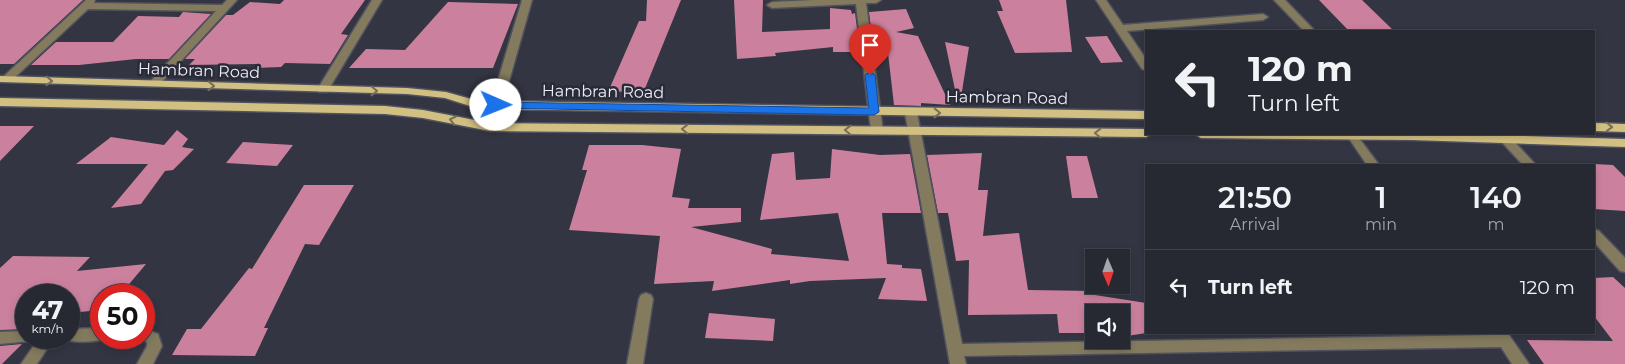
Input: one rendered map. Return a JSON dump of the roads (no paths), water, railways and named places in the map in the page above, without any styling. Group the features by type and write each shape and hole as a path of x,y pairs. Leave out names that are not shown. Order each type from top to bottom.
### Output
{"main road":[{"name":"Hambran Road","path":"4,79 430,93 446,95 470,102 496,105 911,113 1145,115"},
{"path":"0,102 385,110 423,114 490,127 1145,133"},
{"path":"1595,127 1625,128"},
{"path":"1351,135 1625,143"}],"street":[{"path":"324,90 377,0"},
{"path":"490,127 527,0"},
{"path":"772,5 876,0"},
{"path":"1101,0 1145,66"},
{"path":"1279,0 1309,30"},
{"path":"861,1 877,131"},
{"path":"4,79 88,3 228,4"},
{"path":"154,84 228,4"},
{"path":"1120,28 1263,17"},
{"path":"911,113 956,357 1501,337 1521,364"},
{"path":"1351,135 1372,164"},
{"path":"1505,139 1529,164"},
{"path":"1595,235 1625,267"},
{"path":"635,364 646,299"},
{"path":"0,338 15,337"},
{"path":"29,364 39,349"},
{"path":"145,364 153,349"}]}
